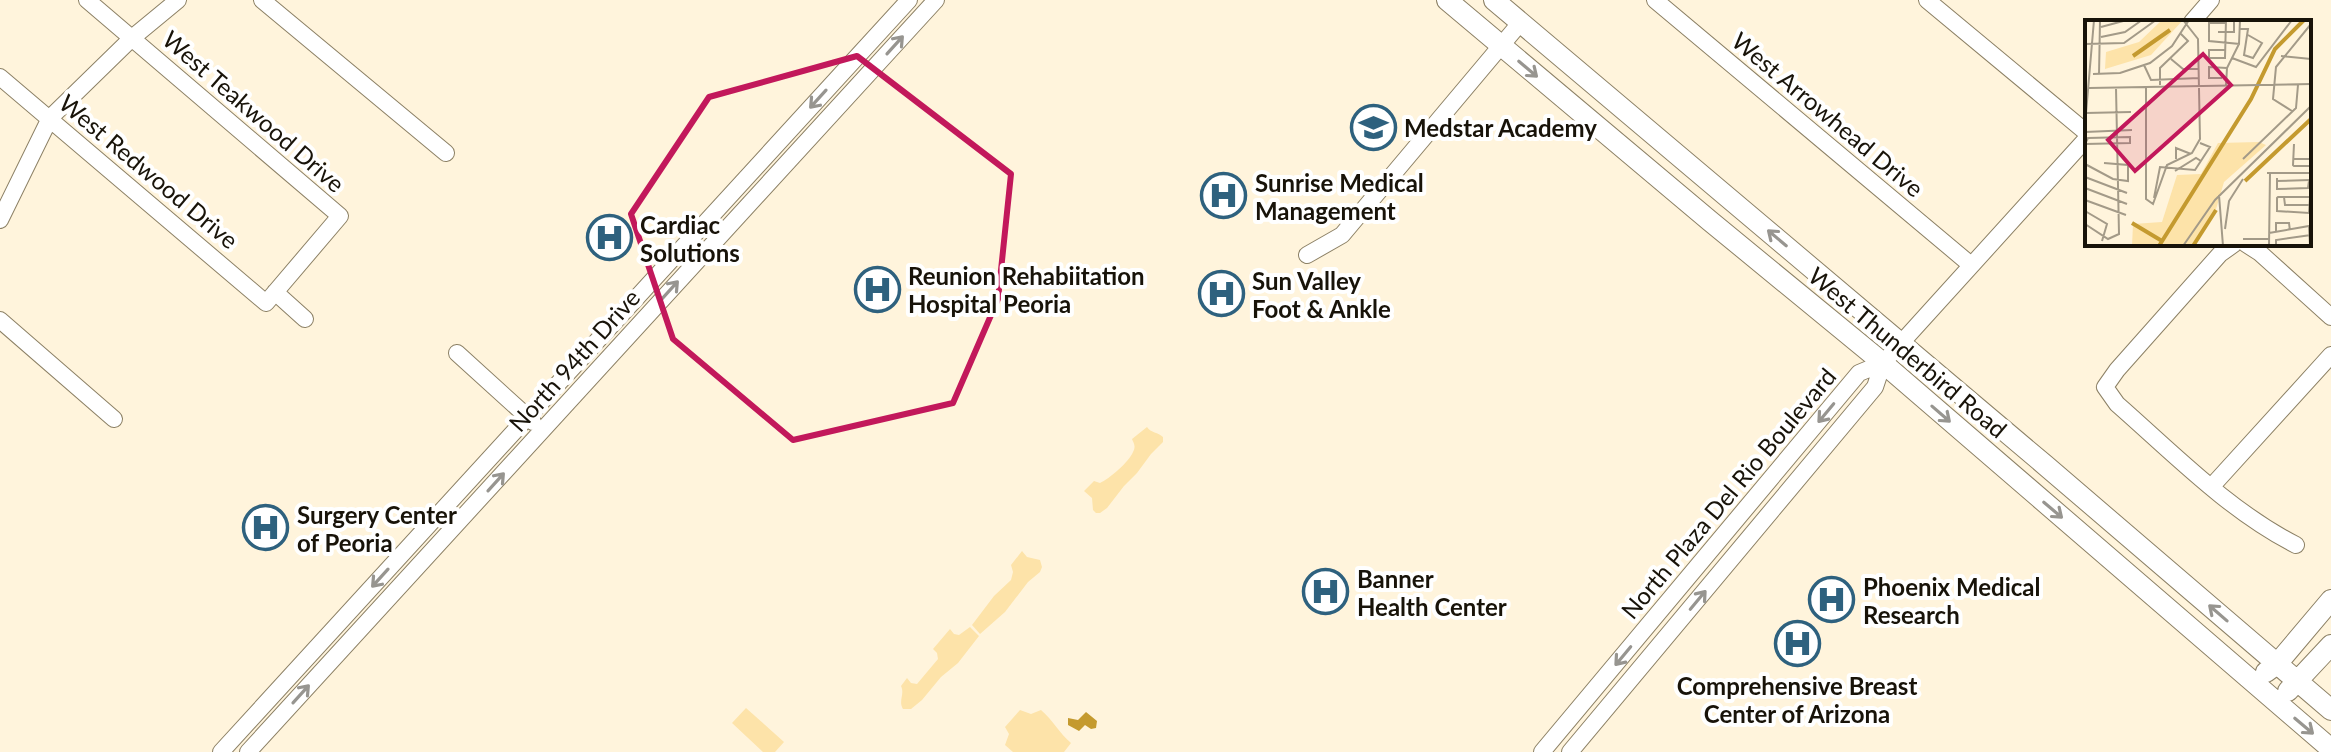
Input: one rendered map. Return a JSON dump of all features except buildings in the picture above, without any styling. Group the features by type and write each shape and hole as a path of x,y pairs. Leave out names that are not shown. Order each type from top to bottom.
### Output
{"main road":[{"name":"West Thunderbird Road","path":"1447,0 1883,363 2331,749"},
{"name":"West Thunderbird Road","path":"1494,0 1901,342 2331,710"},
{"path":"2253,681 2277,664 2331,600"},
{"path":"2277,703 2331,645"}],"street":[{"name":"West Teakwood Drive","path":"87,0 340,216 271,297"},
{"path":"0,220 50,118 132,38 178,0"},
{"path":"262,0 446,153"},
{"name":"North 94th Drive","path":"221,752 909,0"},
{"name":"North 94th Drive","path":"248,752 936,0"},
{"name":"West Arrowhead Drive","path":"1655,0 1971,265"},
{"path":"1927,0 2085,133"},
{"path":"2193,20 2205,2"},
{"path":"1307,255 1342,235 1521,22"},
{"name":"West Redwood Drive","path":"0,77 271,297 305,319"},
{"path":"838,77 854,90"},
{"path":"1883,363 2085,137"},
{"path":"780,141 795,155"},
{"path":"2231,246 2220,254 2105,387 2117,404 2212,486 2270,532 2296,545"},
{"path":"2249,246 2331,317"},
{"path":"0,320 114,419"},
{"path":"602,336 616,350"},
{"path":"457,353 542,431"},
{"path":"2212,486 2331,355"},
{"name":"North Plaza Del Rio Boulevard","path":"1542,752 1859,373 1883,363"},
{"name":"North Plaza Del Rio Boulevard","path":"1575,746 1875,387 1883,363"},
{"path":"1768,483 1784,498"},
{"path":"1646,628 1662,643"},
{"path":"1564,726 1575,746"}],"highlighted area":[{"path":"857,56 1011,174 998,299 953,403 793,440 673,339 631,214 709,97"}],"shaded area":[{"path":"1147,427 1163,437 1163,442 1107,508 1096,513 1092,498 1084,491 1094,481 1104,481 1123,465 1134,450 1132,439"},
{"path":"1022,551 1027,557 1040,560 1040,572 1028,582 1005,612 980,634 972,625 1011,580 1011,565"},
{"path":"970,627 979,636 958,663 941,677 922,700 911,709 903,709 901,686 907,678 917,684 938,659 933,649 950,629 959,635"},
{"path":"746,708 784,742 775,752 763,752 732,723"},
{"path":"1020,710 1031,714 1041,710 1071,743 1064,752 1013,752 1005,745 1009,734 1005,727"},
{"path":"1086,712 1097,721 1096,728 1085,725 1079,731 1068,725 1068,718 1078,720"}],"place":[{"name":"Medstar Academy","path":"1373,127"},
{"name":"Sunrise Medical Management","path":"1224,196"},
{"name":"Cardiac Solutions","path":"609,238"},
{"name":"Reunion Rehabiitation Hospital Peoria","path":"877,289"},
{"name":"Sun Valley Foot & Ankle","path":"1221,294"},
{"name":"Surgery Center of Peoria","path":"266,528"},
{"name":"Banner Health Center","path":"1326,592"},
{"name":"Phoenix Medical Research","path":"1832,600"},
{"name":"Comprehensive Breast Center of Arizona","path":"1797,643"}]}
